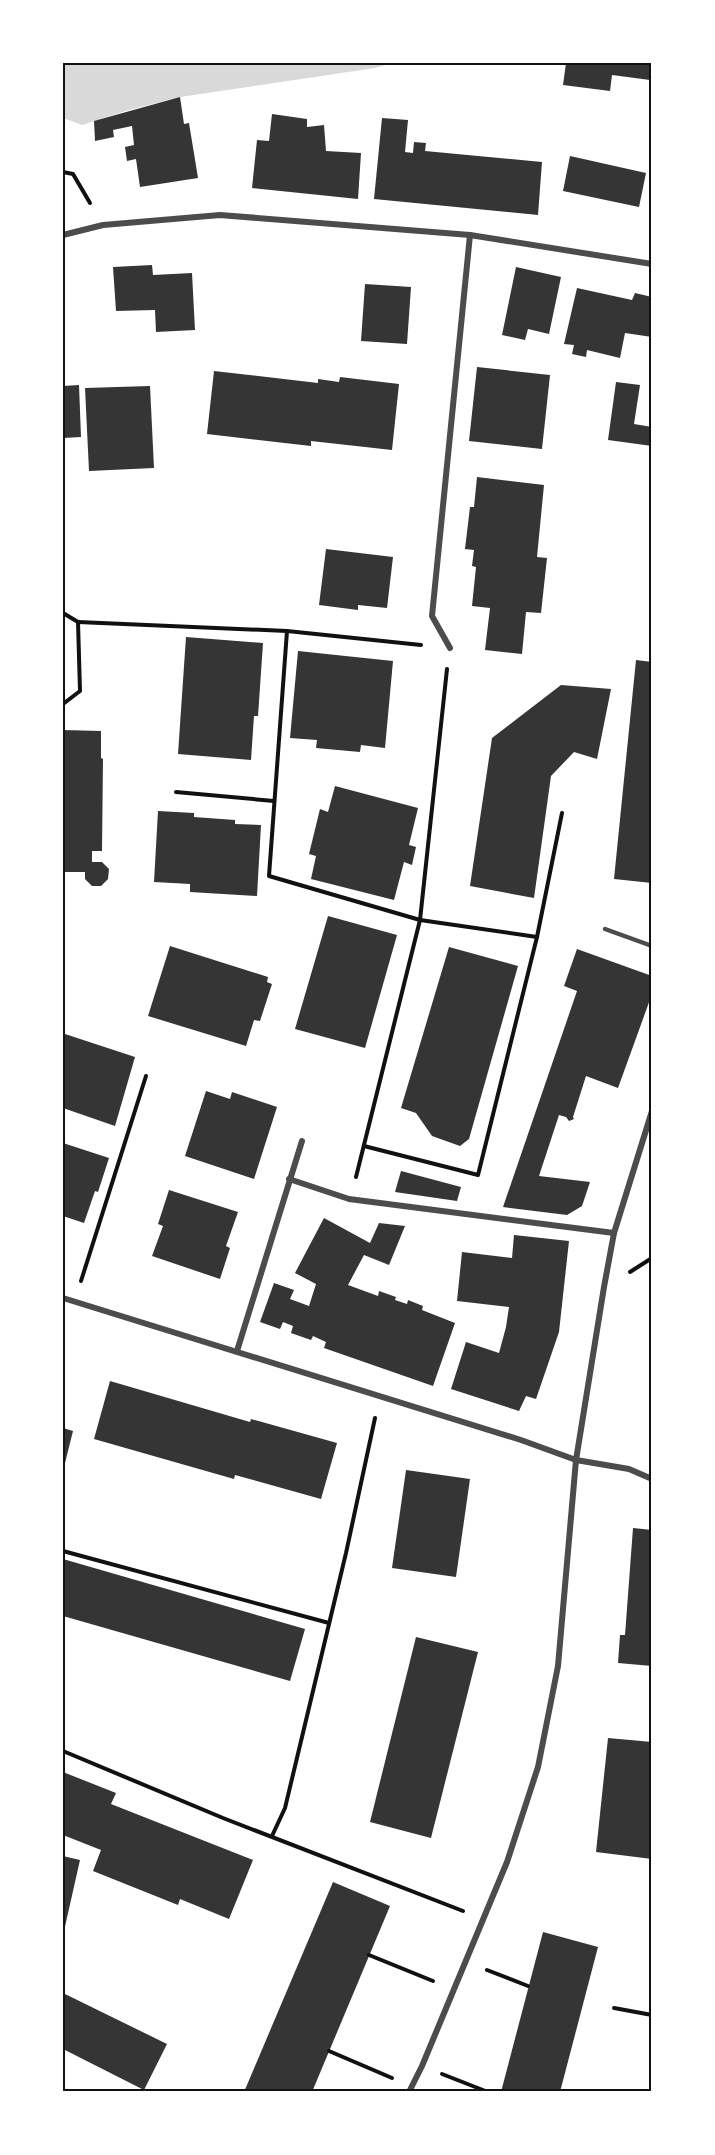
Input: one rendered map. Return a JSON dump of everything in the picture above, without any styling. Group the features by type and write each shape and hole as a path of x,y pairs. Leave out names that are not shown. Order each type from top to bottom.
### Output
{"street":[{"path":"63,235 103,225 220,215 470,235 652,264"},
{"path":"450,648 432,616 470,235"},
{"path":"410,2089 422,2066 507,1862 540,1756 558,1666 576,1460 614,1233 652,1111"},
{"path":"237,1351 302,1141"},
{"path":"289,1179 349,1199 614,1233"},
{"path":"63,1298 380,1395 576,1460 628,1469 652,1479"}],"lane":[{"path":"606,929 652,946"}],"path":[{"path":"63,172 73,174 103,225"},
{"path":"63,613 78,622 287,631 450,648 420,920 353,1187"},
{"path":"63,704 80,691 78,622"},
{"path":"287,631 268,876 420,920 537,936"},
{"path":"176,792 274,801"},
{"path":"364,1146 477,1175 537,936 562,813"},
{"path":"75,1302 146,1076"},
{"path":"272,1836 285,1808 380,1395"},
{"path":"63,1551 329,1623"},
{"path":"63,1751 483,1919"},
{"path":"369,1955 453,1990"},
{"path":"465,1961 528,1986"},
{"path":"614,2008 652,2015"},
{"path":"329,2051 410,2089"},
{"path":"422,2066 488,2092"}],"shaded area":[{"path":"63,63 393,63 375,68 180,97 82,125 63,118"}],"building":[{"path":"566,63 652,63 652,65 650,80 612,75 610,91 563,85"},
{"path":"180,97 184,124 189,123 198,178 140,187 136,159 127,161 125,147 134,145 132,126 113,130 114,137 95,141 94,121"},
{"path":"272,114 307,119 307,127 324,125 326,151 361,153 358,199 252,188 257,140 269,141"},
{"path":"382,118 408,120 405,152 413,153 414,142 426,143 425,151 542,162 538,215 374,199"},
{"path":"570,156 646,173 639,207 563,191"},
{"path":"152,265 153,275 192,273 195,330 156,332 155,310 116,311 113,267"},
{"path":"516,267 561,277 549,334 528,329 525,340 502,335"},
{"path":"365,284 411,287 407,344 361,341"},
{"path":"577,288 632,300 635,293 652,297 652,337 625,333 620,358 587,350 586,357 572,354 574,345 564,344"},
{"path":"477,367 550,375 542,449 469,441"},
{"path":"214,371 318,383 318,379 339,382 340,377 399,384 392,450 311,441 311,446 207,434"},
{"path":"616,382 640,385 634,424 652,427 652,446 608,440"},
{"path":"79,385 81,437 63,438 63,386"},
{"path":"150,386 154,468 89,471 85,388"},
{"path":"477,477 544,485 537,557 547,558 541,613 526,612 522,654 485,650 490,608 472,606 476,567 472,566 474,550 465,549 470,507 474,507"},
{"path":"326,549 393,557 387,608 358,605 358,610 319,605"},
{"path":"186,637 263,643 258,716 254,716 251,760 178,754"},
{"path":"298,651 393,661 385,748 361,745 360,752 316,748 317,740 290,738"},
{"path":"636,660 652,662 652,883 614,879"},
{"path":"561,685 611,689 597,759 574,752 551,776 534,898 470,886 492,738"},
{"path":"63,730 101,731 102,851 92,851 92,862 102,862 109,869 108,879 101,886 92,886 85,879 85,872 63,872"},
{"path":"335,786 418,808 409,845 416,847 412,865 404,862 394,900 311,879 316,856 309,854 320,809 328,812"},
{"path":"158,811 194,813 194,817 235,820 235,824 261,825 257,896 190,892 190,884 154,882"},
{"path":"328,916 397,935 365,1048 295,1029"},
{"path":"170,946 268,977 267,982 272,984 260,1021 254,1020 246,1046 148,1016"},
{"path":"449,947 518,966 469,1139 460,1146 432,1136 416,1113 401,1108"},
{"path":"577,949 652,976 652,994 618,1088 586,1076 574,1119 569,1121 566,1117 559,1115 539,1176 590,1182 582,1206 567,1215 503,1207 577,991 564,986"},
{"path":"65,1034 135,1057 115,1126 63,1108 63,1040"},
{"path":"206,1091 230,1099 232,1092 277,1107 254,1179 185,1156"},
{"path":"63,1143 109,1158 98,1192 95,1191 84,1223 63,1216"},
{"path":"401,1171 461,1187 457,1201 395,1192"},
{"path":"169,1190 238,1212 226,1246 230,1248 220,1279 152,1256 163,1226 158,1224"},
{"path":"324,1218 370,1243 379,1223 405,1226 389,1265 364,1255 348,1285 378,1296 379,1291 407,1304 408,1300 423,1306 422,1310 455,1323 433,1386 324,1348 326,1342 313,1336 311,1340 291,1333 293,1326 283,1322 280,1329 260,1322 274,1283 294,1290 290,1299 309,1306 316,1284 295,1273"},
{"path":"514,1235 569,1241 559,1332 536,1399 526,1396 519,1411 451,1389 466,1342 499,1353 509,1307 457,1301 462,1252 512,1258"},
{"path":"110,1381 250,1422 251,1419 337,1443 321,1499 235,1475 234,1479 94,1439"},
{"path":"63,1428 73,1431 64,1467 63,1467"},
{"path":"406,1470 470,1479 456,1577 392,1568"},
{"path":"633,1528 652,1530 652,1666 618,1663 620,1635 625,1635"},
{"path":"63,1559 305,1629 290,1681 63,1616"},
{"path":"416,1637 478,1652 431,1838 370,1822"},
{"path":"608,1738 652,1742 652,1859 596,1852"},
{"path":"63,1772 116,1793 111,1804 253,1860 229,1919 180,1899 178,1905 93,1871 101,1850 63,1835"},
{"path":"63,1856 80,1860 64,1931 63,1931"},
{"path":"333,1882 390,1906 312,2092 244,2092"},
{"path":"543,1932 598,1947 560,2092 501,2092"},
{"path":"63,1993 167,2044 144,2090 63,2049"}]}
